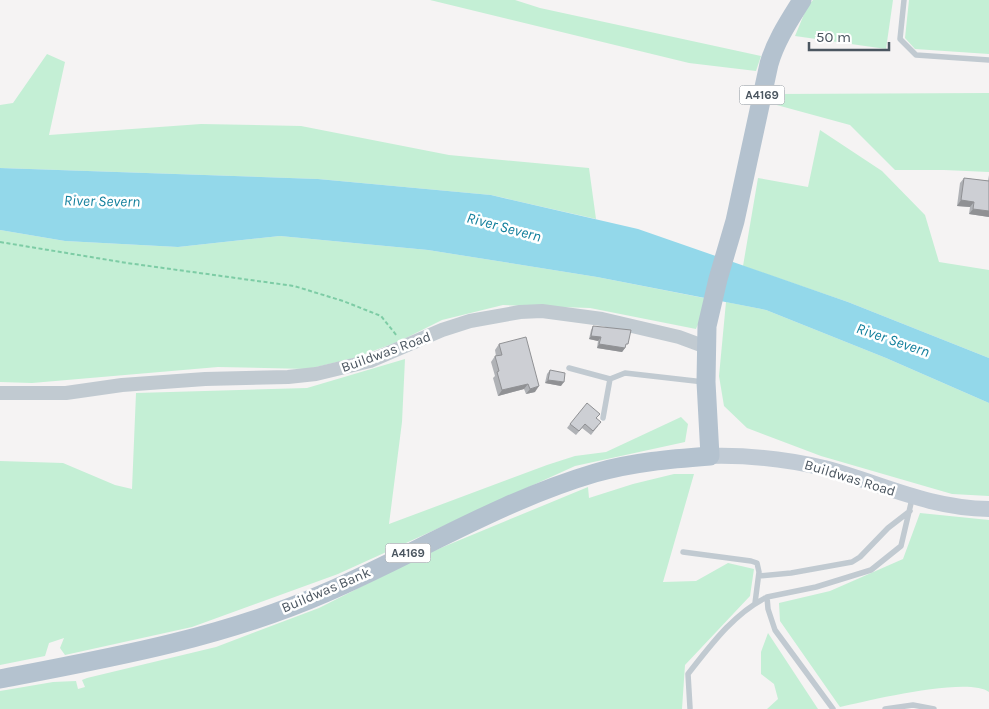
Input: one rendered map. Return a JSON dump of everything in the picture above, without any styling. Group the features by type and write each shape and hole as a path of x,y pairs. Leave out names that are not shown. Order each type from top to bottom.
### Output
{"main road":[{"name":"A4169","path":"706,347 707,326 740,197 771,56 783,30 802,0"},
{"path":"706,347 710,456"},
{"name":"Buildwas Road","path":"710,456 755,456 801,463 842,473 911,504 936,503 968,509 989,509"},
{"name":"Buildwas Bank","path":"0,679 98,660 249,622 325,593 462,526 538,493 594,473 619,467 648,461 710,456"}],"street":[{"name":"Buildwas Road","path":"0,394 66,393 158,382 205,379 288,378 316,374 370,361 442,330 470,321 520,312 578,315 678,336 706,347"}],"lane":[{"path":"904,0 900,39 916,55 989,60"},
{"path":"569,368 610,379 625,373 706,382"},
{"path":"603,418 610,379"},
{"path":"759,576 791,573 852,562 871,546 911,504"},
{"path":"690,708 688,674 710,646 734,621 755,603 767,597 816,587 871,570 901,546 911,504"},
{"path":"683,552 757,563 759,576 755,603"},
{"path":"767,597 768,609 775,630 833,709"},
{"path":"885,709 913,705 934,709"}],"path":[{"path":"0,242 127,263 294,286 343,301 381,316 395,332 403,348"}],"green space":[{"path":"430,0 515,0 540,8 761,56 756,71 689,63"},
{"path":"813,0 893,0 886,49 795,36 807,7"},
{"path":"909,0 989,0 989,54 915,49 905,38"},
{"path":"47,54 65,62 49,135 201,124 301,126 449,155 589,168 596,219 491,195 318,179 0,168 0,105 13,103"},
{"path":"989,93 989,172 895,170 850,125 773,104 776,94"},
{"path":"820,130 882,171 925,215 939,262 989,270 989,358 848,302 743,266 758,178 808,187"},
{"path":"0,230 65,241 178,247 280,236 428,250 597,277 704,298 704,309 696,329 590,308 503,305 442,320 400,341 354,358 308,369 218,367 32,383 0,382"},
{"path":"726,302 766,310 886,358 989,403 989,496 952,494 821,456 747,428 724,406 719,376"},
{"path":"405,359 402,422 389,524 547,465 575,456 606,452 681,417 688,424 685,442 575,466 338,574 192,627 65,655 60,648 64,638 49,643 45,656 0,665 0,461 63,463 115,485 132,489 136,393 307,388"},
{"path":"674,474 694,474 663,582 696,581 728,563 754,569 750,596 685,665 682,709 0,709 0,691 53,682 76,681 78,689 85,687 82,680 87,678 216,647 319,608 426,554 588,487 589,498 633,484"},
{"path":"920,513 989,520 989,692 978,688 940,688 893,695 840,707 780,621 779,603 830,591 903,559"},
{"path":"768,633 818,709 767,709 778,699 774,684 761,674 761,652"}],"water":[{"name":"River Severn","path":"0,168 318,179 491,195 638,229 848,302 989,358 989,403 886,358 766,310 597,277 428,250 280,236 178,247 65,241 0,230"}],"building":[{"path":"964,178 989,181 989,211 973,209 974,202 961,200"},
{"path":"593,326 631,330 628,344 626,344 625,348 599,344 601,337 591,336"},
{"path":"526,337 539,386 530,389 528,384 502,390 495,356 502,355 499,344"},
{"path":"550,370 565,373 564,382 548,380"},
{"path":"587,403 600,414 596,418 601,422 593,431 585,424 579,431 570,424"}]}
